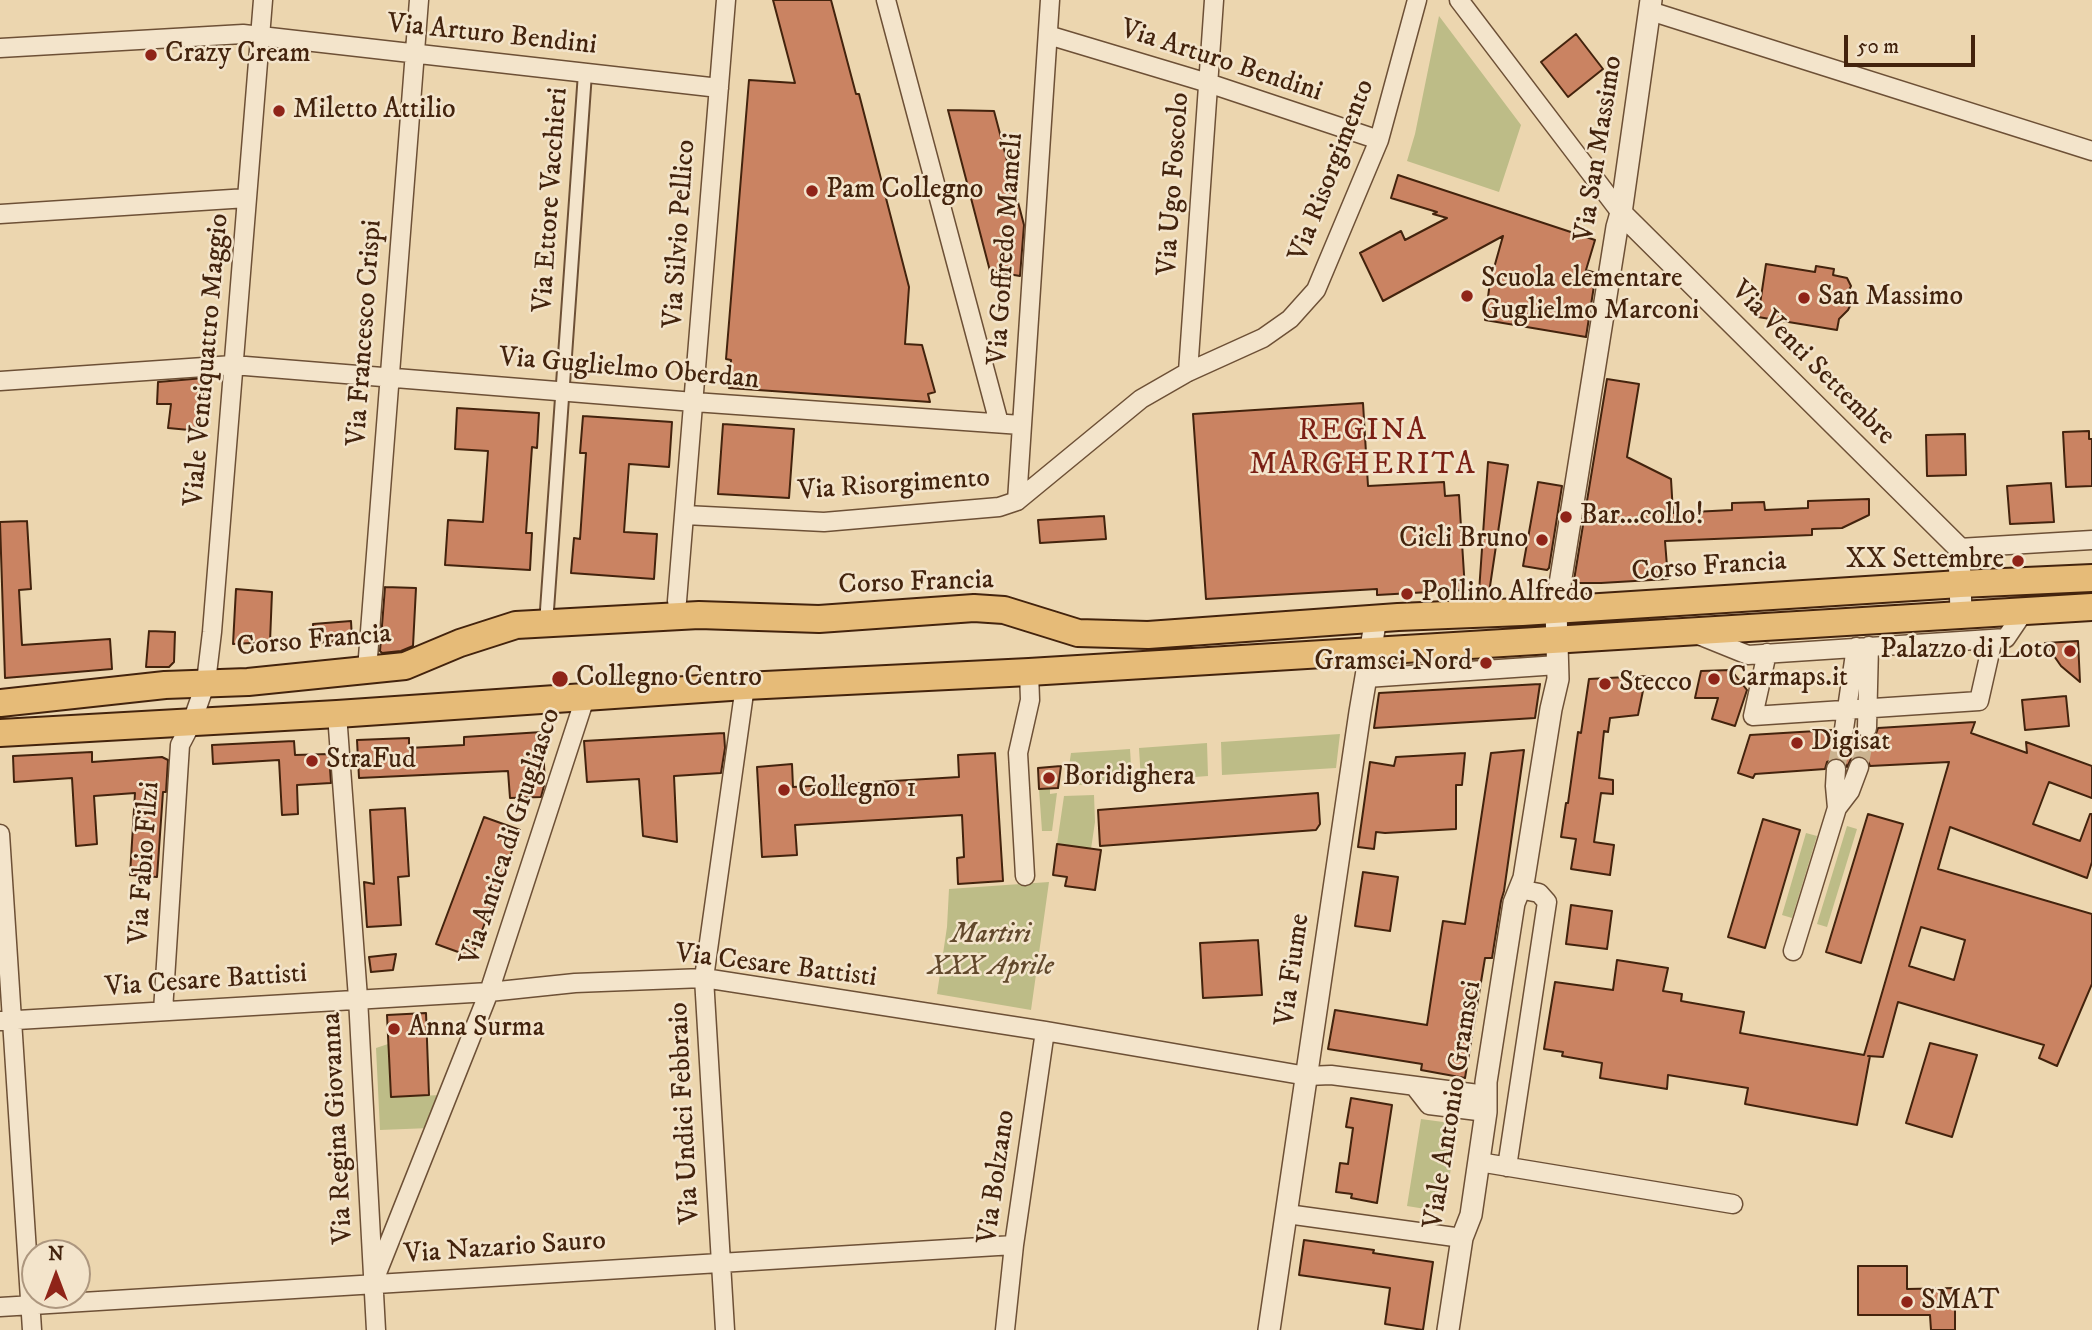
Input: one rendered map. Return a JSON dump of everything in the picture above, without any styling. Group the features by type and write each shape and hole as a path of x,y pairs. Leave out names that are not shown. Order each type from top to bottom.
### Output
{"main road":[{"name":"Corso Francia","path":"0,703 206,682 248,682 405,666 460,643 516,625 699,614 819,620 974,608 1004,610 1078,633 1148,635 1376,618 2092,578"},
{"path":"0,733 1557,639 1689,632 1961,627 2025,610 2090,612"}],"street":[{"name":"Viale Ventiquattro Maggio","path":"192,722 206,682 263,0"},
{"name":"Via Francesco Crispi","path":"367,670 419,0"},
{"name":"Via Silvio Pellico","path":"685,514 726,0"},
{"path":"886,0 999,423"},
{"name":"Via Goffredo Mameli","path":"1017,501 1050,0"},
{"name":"Via Ugo Foscolo","path":"1188,372 1214,0"},
{"name":"Via Risorgimento","path":"685,514 824,522 999,507 1017,501 1141,399 1188,372 1262,338 1290,319 1316,290 1379,140 1417,0"},
{"name":"Via Venti Settembre","path":"1459,0 1621,213 1959,548"},
{"path":"1651,6 2092,151"},
{"name":"Via San Massimo","path":"1557,639 1556,609 1621,213 1651,6"},
{"name":"Via Arturo Bendini","path":"0,48 243,34 719,88"},
{"name":"Via Arturo Bendini","path":"1048,35 1208,83 1379,140"},
{"name":"Via Ettore Vacchieri","path":"546,624 585,73"},
{"path":"0,215 247,198"},
{"name":"Via Guglielmo Oberdan","path":"0,381 233,365 1021,425"},
{"path":"677,601 685,514"},
{"path":"1961,627 1959,548 2092,540"},
{"path":"1689,632 1748,655 1863,647 1961,627 1993,639 2006,638 2025,610"},
{"name":"Via Fiume","path":"1269,1330 1376,618"},
{"name":"Viale Antonio Gramsci","path":"1448,1330 1462,1238 1471,1215 1486,1104 1486,1082 1514,902 1524,878 1558,679 1557,639"},
{"path":"1767,653 1753,716 1979,701 1993,639"},
{"path":"1863,647 1867,728"},
{"path":"1843,729 1863,647"},
{"path":"1366,678 1558,665"},
{"path":"1026,876 1018,753 1030,700 1029,672"},
{"name":"Via Undici Febbraio","path":"725,1330 704,978 745,686"},
{"name":"Via Antica di Grugliasco","path":"373,1283 489,992 585,698"},
{"name":"Via Regina Giovanna","path":"337,714 358,999 376,1330"},
{"name":"Via Fabio Filzi","path":"163,1011 180,745 192,722"},
{"path":"1793,951 1837,808 1850,791 1859,767"},
{"path":"1836,769 1837,808"},
{"path":"0,834 7,1021 25,1239"},
{"path":"1507,1167 1547,902 1539,893 1519,889"},
{"name":"Via Cesare Battisti","path":"7,1021 489,992 575,983 704,978 1045,1031 1307,1076 1331,1075 1415,1087 1486,1104"},
{"name":"Via Bolzano","path":"1004,1330 1045,1031"},
{"path":"1479,1162 1732,1204"},
{"path":"1287,1214 1462,1238"},
{"name":"Via Nazario Sauro","path":"91,1301 1014,1245"},
{"name":"Via Nazario Sauro","path":"0,1307 21,1306"},
{"path":"30,1309 32,1330"}],"green space":[{"path":"1439,16 1521,125 1499,192 1407,161"},
{"path":"1340,734 1336,768 1222,775 1221,742"},
{"path":"1207,743 1208,776 1141,781 1139,748"},
{"path":"1130,749 1132,781 1066,786 1071,753"},
{"path":"1039,789 1050,789 1050,794 1057,793 1052,831 1042,831"},
{"path":"1094,795 1095,822 1091,849 1057,844 1064,796"},
{"path":"1847,826 1857,829 1827,927 1817,924"},
{"path":"1806,833 1817,836 1792,918 1782,915"},
{"name":"Martiri XXX Aprile","path":"1049,882 1031,1010 937,994 947,927 949,889"},
{"path":"388,1044 391,1097 442,1095 430,1128 380,1130 376,1048"},
{"path":"1421,1119 1458,1124 1444,1212 1407,1206"}],"building":[{"name":"Pam Collegno","path":"773,0 831,0 856,94 859,94 909,287 905,344 922,345 935,392 928,394 930,402 729,388 731,360 726,359 749,80 795,83"},
{"path":"1576,34 1603,69 1568,97 1541,62"},
{"path":"948,110 994,111 1024,225 1020,276 990,271"},
{"path":"1398,175 1595,240 1586,270 1596,273 1586,337 1485,320 1490,282 1503,236 1383,301 1360,253 1401,231 1405,240 1447,218 1433,214 1437,212 1391,198"},
{"name":"San Massimo","path":"1766,264 1815,272 1816,266 1834,269 1833,275 1847,278 1851,286 1847,294 1850,306 1839,319 1837,330 1758,317"},
{"path":"204,378 200,431 168,428 171,404 157,404 158,382"},
{"path":"1607,379 1639,384 1627,457 1671,479 1673,513 1732,510 1732,503 1764,502 1765,510 1808,508 1808,501 1869,499 1869,515 1842,528 1812,529 1812,535 1665,541 1668,579 1578,583 1574,580"},
{"path":"1363,403 1368,486 1444,482 1445,496 1459,495 1465,590 1377,595 1377,589 1206,599 1193,414"},
{"path":"457,408 539,413 537,448 532,447 526,533 532,533 530,570 445,565 448,520 483,522 488,451 455,449"},
{"path":"583,416 672,422 669,467 629,464 624,532 657,534 654,579 571,573 574,538 580,539 586,453 580,453"},
{"path":"723,424 794,429 789,498 718,494"},
{"path":"2089,431 2089,439 2092,439 2092,486 2066,487 2063,432"},
{"path":"1965,434 1966,475 1927,476 1926,435"},
{"path":"1488,462 1508,465 1489,593 1479,592"},
{"path":"1538,482 1562,486 1547,570 1523,566"},
{"path":"2051,483 2054,522 2010,524 2007,486"},
{"path":"1104,516 1106,539 1040,543 1038,520"},
{"path":"27,521 31,589 19,590 22,645 110,639 112,669 5,678 0,522"},
{"path":"385,587 416,588 413,646 401,651 382,653 380,651"},
{"path":"236,589 272,592 270,642 233,644"},
{"path":"351,621 352,640 314,643 313,624"},
{"path":"149,631 175,632 174,662 169,667 146,667"},
{"path":"2078,641 2080,682 2061,666 2045,643"},
{"path":"1731,670 1747,690 1735,726 1712,719 1718,698 1695,698 1701,671"},
{"path":"1646,676 1638,715 1610,718 1608,732 1604,731 1599,778 1613,780 1613,794 1601,793 1594,842 1614,845 1610,875 1571,869 1576,839 1561,837 1589,679"},
{"path":"1540,684 1535,718 1374,728 1379,693"},
{"path":"2066,696 2069,726 2025,730 2022,700"},
{"path":"1975,722 1971,733 2027,753 2026,742 2092,766 2092,798 2049,782 2033,824 2080,841 2092,814 2092,862 2087,878 1950,827 1938,869 2092,914 2092,984 2057,1066 2039,1058 2044,1045 1898,1002 1883,1057 1870,1056 1857,1125 1745,1104 1748,1088 1668,1075 1667,1089 1600,1078 1602,1063 1562,1056 1563,1052 1544,1049 1555,982 1613,990 1617,960 1668,968 1663,991 1682,994 1681,1001 1744,1012 1740,1033 1864,1055 1949,762 1870,766 1867,759 1858,756 1851,759 1847,767 1843,760 1836,758 1827,762 1825,769 1755,774 1753,778 1738,773 1750,735 1833,730 1836,737 1843,740 1852,737 1856,729 1861,737 1867,739 1876,734 1878,728","holes":["1921,927 1965,940 1954,980 1909,966"]},
{"path":"542,732 545,782 541,797 510,798 508,771 359,778 357,740 409,738 409,748 464,745 464,737"},
{"path":"724,733 725,748 721,773 674,776 677,842 643,836 639,779 587,782 584,741"},
{"path":"294,741 295,755 329,754 331,783 297,785 298,814 282,815 279,760 213,764 212,745"},
{"path":"1524,750 1492,958 1485,958 1465,1078 1421,1070 1422,1064 1328,1049 1335,1010 1427,1025 1443,921 1465,924 1491,753"},
{"path":"92,752 92,762 162,757 168,760 157,877 130,875 135,793 94,796 97,844 76,846 72,778 14,782 13,756"},
{"path":"995,753 1003,881 958,884 957,858 964,857 962,815 795,825 797,855 762,857 757,767 792,764 793,787 959,777 958,755"},
{"path":"1465,753 1462,785 1456,785 1456,829 1376,832 1374,849 1358,847 1370,762 1394,766 1396,757"},
{"name":"Boridighera","path":"1061,766 1058,788 1039,789 1038,768"},
{"path":"1318,793 1320,824 1316,830 1100,846 1098,810"},
{"path":"405,808 409,876 398,877 401,925 367,927 364,882 374,884 370,810"},
{"path":"1868,814 1903,824 1861,963 1826,952"},
{"path":"484,817 520,830 472,957 436,944"},
{"path":"1763,819 1800,830 1765,948 1728,937"},
{"name":"Martiri XXX Aprile","path":"1057,844 1101,850 1095,890 1065,886 1067,877 1053,875"},
{"path":"1363,872 1398,877 1390,931 1355,926"},
{"path":"1571,905 1612,911 1607,949 1566,944"},
{"path":"1258,940 1262,995 1203,998 1200,943"},
{"path":"396,954 393,970 371,972 369,957"},
{"path":"426,1013 429,1095 391,1097 387,1015"},
{"path":"1930,1043 1977,1055 1952,1137 1906,1123"},
{"path":"1351,1098 1392,1105 1377,1203 1351,1198 1352,1194 1336,1192 1340,1163 1348,1164 1353,1128 1346,1127"},
{"path":"1304,1240 1433,1262 1423,1330 1385,1324 1390,1288 1299,1275"},
{"name":"SMAT","path":"1858,1266 1907,1266 1907,1289 1955,1288 1955,1330 1931,1330 1930,1315 1858,1315"}],"tunnel":[{"path":"1859,767 1867,728"},
{"path":"1836,769 1844,729"}],"place":[{"name":"Crazy Cream","path":"151,55"},
{"name":"Miletto Attilio","path":"279,111"},
{"name":"Pam Collegno","path":"812,191"},
{"name":"Scuola elementare Guglielmo Marconi","path":"1467,296"},
{"name":"San Massimo","path":"1804,298"},
{"name":"Bar...collo!","path":"1566,517"},
{"name":"Cicli Bruno","path":"1542,540"},
{"name":"XX Settembre","path":"2018,561"},
{"name":"Pollino Alfredo","path":"1407,594"},
{"name":"Palazzo di Loto","path":"2070,651"},
{"name":"Gramsci Nord","path":"1486,663"},
{"name":"Collegno Centro","path":"560,679"},
{"name":"Carmaps.it","path":"1714,679"},
{"name":"Stecco","path":"1605,684"},
{"name":"Digisat","path":"1797,743"},
{"name":"StraFud","path":"312,761"},
{"name":"Boridighera","path":"1049,778"},
{"name":"Collegno 1","path":"784,790"},
{"name":"Anna Surma","path":"394,1029"},
{"name":"SMAT","path":"1907,1302"}],"district":[{"name":"REGINA MARGHERITA","path":"1363,450"}]}
